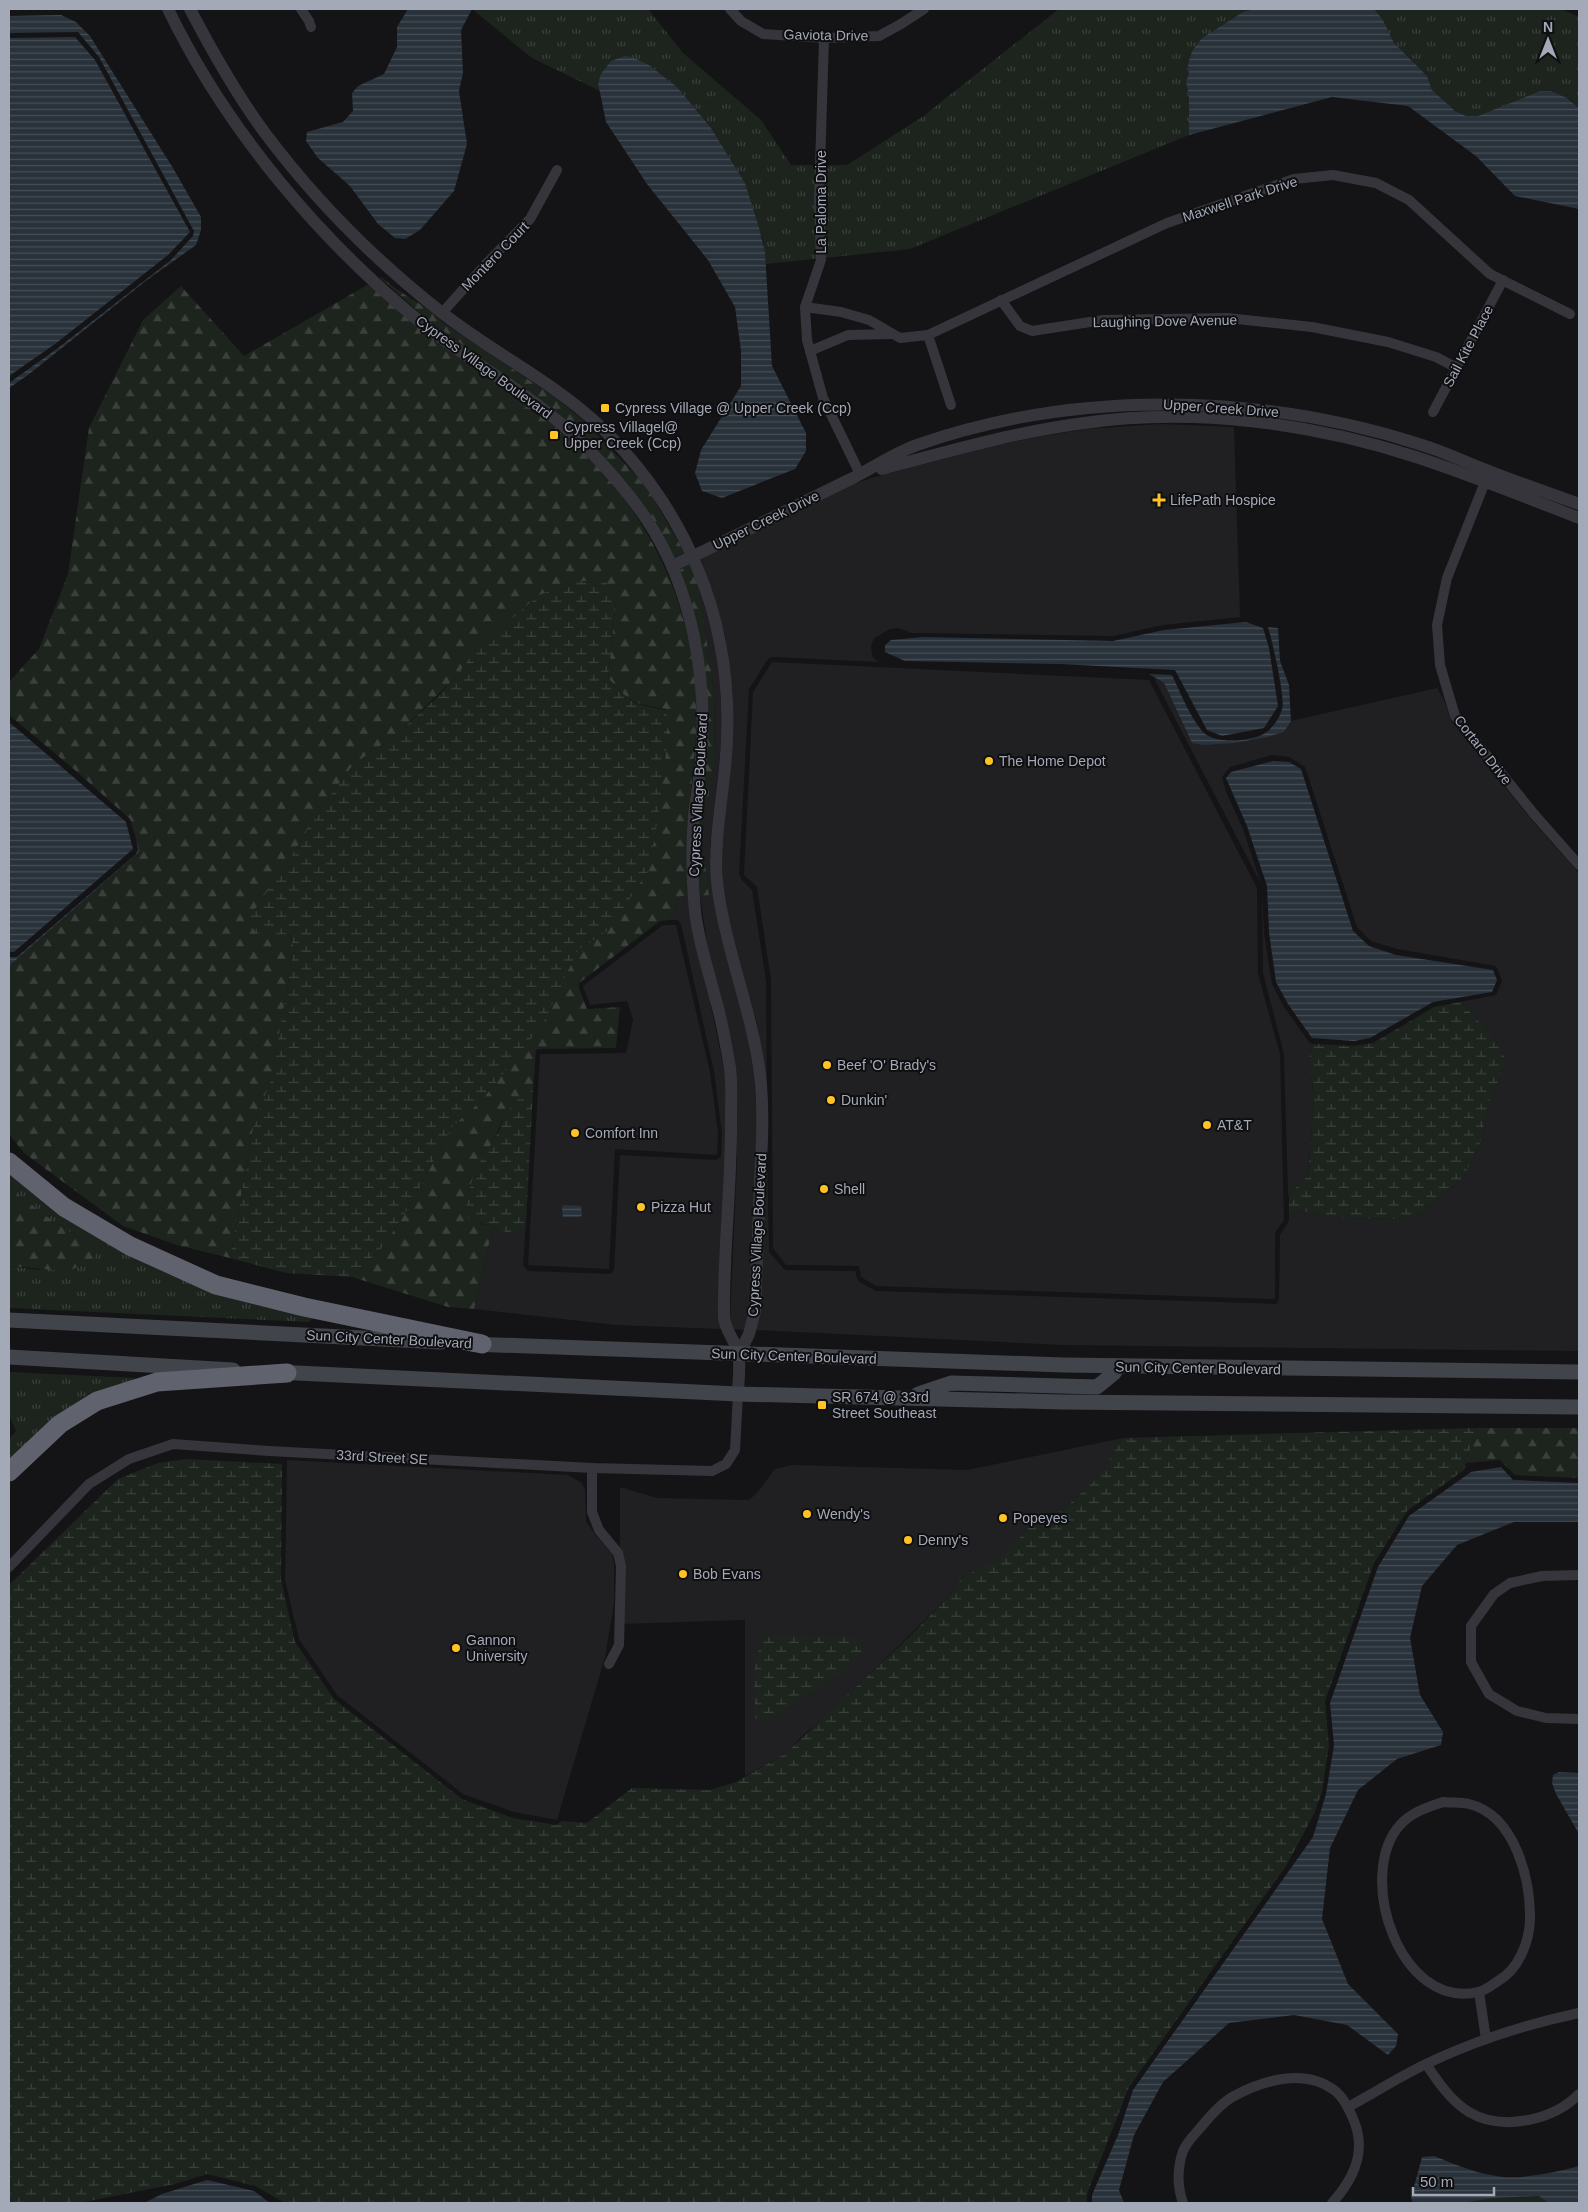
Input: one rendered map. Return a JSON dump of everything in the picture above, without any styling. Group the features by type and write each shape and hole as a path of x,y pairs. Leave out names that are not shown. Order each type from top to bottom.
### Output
{"highway":[{"path":"9,1162 64,1207 130,1246 216,1285 304,1307 482,1344"},
{"path":"9,1472 60,1424 97,1401 157,1382 287,1373"}],"main road":[{"name":"Sun City Center Boulevard","path":"9,1320 482,1344 739,1354 1118,1366 1579,1372"},
{"path":"9,1357 287,1373 738,1394 1062,1402 1579,1407"},
{"path":"904,1398 951,1383 1097,1387 1114,1373 1118,1366"}],"street":[{"name":"Cypress Village Boulevard","path":"168,9 183,40 233,120 289,192 358,266 425,325 547,413 584,445 624,489 648,521 672,566 687,610 699,668 702,709 701,757 691,863 695,915 721,1020 730,1073 732,1162 724,1323 739,1354"},
{"name":"Cypress Village Boulevard","path":"190,9 215,56 264,132 327,208 377,258 442,313 559,393 600,426 636,465 661,498 694,556 720,638 725,676 728,735 716,845 718,882 725,931 751,1024 760,1074 762,1102 756,1311 749,1334 739,1354"},
{"path":"301,9 310,21 311,27"},
{"name":"Gaviota Drive","path":"730,9 741,21 763,34 824,38 879,36 924,9"},
{"name":"La Paloma Drive","path":"824,38 819,199 821,260 805,306 807,340 823,398 860,474"},
{"name":"Montero Court","path":"442,313 530,219 557,170"},
{"name":"Maxwell Park Drive","path":"805,306 841,312 869,320 900,338 928,335 1167,223 1294,179 1333,175 1376,183 1409,200 1490,274 1570,314"},
{"name":"Sail Kite Place","path":"1433,412 1503,280"},
{"name":"Laughing Dove Avenue","path":"1002,300 1020,326 1032,331 1103,320 1228,318 1312,327 1388,342 1436,357 1457,368"},
{"name":"Maxwell Park Drive","path":"810,351 848,335 893,334"},
{"path":"928,335 951,405"},
{"name":"Upper Creek Drive","path":"672,566 915,445 984,426 1084,408 1160,404 1257,409 1310,416 1359,427 1423,445 1487,477 1579,518"},
{"name":"Upper Creek Drive","path":"1487,477 1579,504"},
{"name":"Cortaro Drive","path":"1487,477 1447,578 1437,624 1440,665 1455,716 1534,814 1579,864"},
{"path":"738,1394 739,1354"},
{"name":"33rd Street SE","path":"9,1567 88,1484 129,1459 173,1444 592,1468 712,1471 726,1464 735,1450 738,1394"},
{"path":"592,1468 592,1512 599,1530 618,1553 621,1566 619,1645 609,1664"},
{"path":"1579,1575 1542,1576 1510,1583 1494,1594 1471,1626 1471,1662 1490,1694 1517,1711 1546,1718 1579,1719"},
{"path":"1442,1802 1470,1804 1493,1817 1509,1835 1527,1877 1530,1901 1530,1926 1522,1955 1504,1978 1479,1992 1454,1993 1435,1986 1414,1970 1402,1953 1391,1930 1384,1905 1382,1877 1387,1846 1400,1826 1416,1811 1442,1802"},
{"path":"1479,1992 1486,2039"},
{"path":"1348,2107 1426,2064 1486,2039 1542,2021 1579,2014"},
{"path":"1426,2064 1442,2088 1469,2112 1491,2120 1520,2121 1542,2118 1569,2104 1579,2094"},
{"path":"1182,2203 1178,2190 1178,2172 1184,2150 1211,2114 1233,2096 1275,2080 1299,2077 1335,2090 1348,2107 1358,2130 1361,2152 1348,2184 1332,2203"}],"shaded area":[{"path":"408,9 472,9 461,30 463,73 459,91 467,144 454,191 420,230 405,239 395,238 378,224 350,186 318,158 306,141 307,132 343,122 353,111 352,93 358,86 384,74 397,47 397,27"},
{"path":"1255,9 1374,9 1383,20 1394,43 1427,76 1432,90 1455,111 1466,116 1478,116 1540,91 1550,91 1567,98 1579,108 1579,209 1515,196 1476,156 1408,106 1332,97 1189,135 1189,96 1186,82 1192,51 1202,38 1243,12"},
{"path":"61,15 76,22 90,36 173,168 201,217 201,230 196,245 147,280 9,388 9,383 58,348 171,260 193,236 194,231 99,57 78,32 9,33 9,16"},
{"path":"75,37 95,60 190,232 168,255 55,344 9,376 9,38"},
{"path":"625,56 632,57 649,65 677,87 711,128 745,183 765,252 772,366 806,433 806,451 795,469 722,498 702,491 695,473 701,450 741,386 741,351 735,307 708,260 647,184 606,122 598,83 601,74 611,61"},
{"path":"1160,424 1234,427 1240,617 1163,625 1113,636 912,633 898,628 890,629 874,638 871,646 872,656 878,662 772,657 768,659 749,689 739,874 741,879 752,890 766,981 767,1098 757,1023 730,929 723,881 722,845 733,699 725,635 701,559 856,483 872,478 991,446 1043,436 1087,429"},
{"path":"699,588 714,639 720,676 722,735 710,845 712,883 720,933 746,1026 754,1075 757,1120 750,1310 744,1330 734,1329 730,1321 737,1162 736,1073 709,956 700,896 709,895 701,833 715,763 714,691"},
{"path":"1246,622 1263,628 1269,648 1278,706 1264,728 1222,736 1207,730 1175,670 1060,664 905,661 885,652 885,645 891,640 923,637 1113,641 1164,630"},
{"path":"1268,627 1278,628 1280,661 1289,685 1291,721 1284,732 1234,743 1204,745 1192,743 1164,683 1149,674 1021,668 1172,675 1190,712 1203,732 1216,739 1245,740 1262,735 1268,731 1280,715 1282,709 1280,682"},
{"path":"772,662 1149,680 1257,888 1258,974 1280,1054 1284,1220 1275,1233 1275,1299 876,1286 861,1277 859,1266 786,1265 773,1248 771,980 757,887 744,875 753,692"},
{"path":"1154,678 1164,683 1192,743 1234,743 1284,732 1291,721 1437,688 1444,700 1451,721 1530,818 1579,873 1579,1351 1063,1345 756,1330 767,1145 769,1252 785,1270 855,1271 858,1281 876,1291 1276,1304 1279,1299 1280,1235 1289,1221 1289,1213 1302,1211 1337,1218 1412,1219 1462,1179 1479,1148 1490,1100 1507,1062 1493,1036 1460,1002 1496,995 1502,981 1496,966 1397,949 1371,941 1357,927 1305,767 1289,757 1272,755 1230,767 1222,777 1226,792 1243,829 1261,884"},
{"path":"9,722 126,822 133,849 14,952 9,952"},
{"path":"1273,761 1289,762 1301,769 1353,931 1369,946 1396,955 1493,970 1497,980 1492,992 1433,1002 1370,1038 1354,1041 1312,1038 1288,1004 1276,982 1269,932 1267,886 1247,826 1226,778 1231,772"},
{"path":"136,840 140,851 9,966 9,957 17,957 136,854 138,849"},
{"path":"1262,890 1264,933 1272,984 1284,1007 1312,1044 1309,1060 1314,1099 1308,1176 1288,1195 1284,1054 1263,973"},
{"path":"688,896 725,1074 726,1162 721,1329 616,1325 474,1309 493,1226 514,1236 526,1223 523,1265 528,1271 611,1274 614,1269 620,1155 716,1160 721,1157 722,1133 714,1071 681,924 678,920 670,920 679,897"},
{"path":"663,925 676,925 710,1072 718,1133 717,1155 615,1149 609,1269 528,1265 540,1054 626,1053 633,1020 627,1001 590,1005 583,986"},
{"path":"564,1205 581,1206 582,1215 580,1217 563,1217 562,1207"},
{"path":"1123,1438 1097,1478 1062,1511 1037,1516 1005,1554 961,1579 949,1596 830,1713 802,1736 786,1753 745,1776 745,1620 620,1624 620,1487 657,1498 749,1500 757,1493 775,1469 792,1465 967,1470"},
{"name":"Gannon University","path":"287,1460 568,1475 582,1483 585,1490 586,1521 612,1554 614,1563 614,1604 605,1657 557,1820 514,1812 463,1794 337,1695 299,1639 285,1580"},
{"path":"1501,1467 1513,1480 1579,1483 1579,1522 1514,1522 1457,1545 1422,1586 1410,1638 1420,1695 1443,1732 1441,1745 1397,1759 1358,1790 1330,1848 1322,1919 1348,1984 1398,2034 1396,2046 1388,2055 1347,2025 1294,2015 1229,2023 1163,2082 1134,2135 1119,2190 1124,2203 1092,2203 1092,2195 1118,2135 1133,2090 1313,1837 1326,1794 1334,1745 1330,1703 1378,1567 1409,1516 1471,1472"},
{"path":"1559,1772 1579,1773 1579,1834 1556,1794 1552,1783 1553,1775"},
{"path":"1434,2156 1459,2166 1502,2177 1520,2177 1561,2171 1579,2166 1579,2203 1548,2203 1539,2196 1494,2198 1461,2203 1413,2203 1411,2198 1422,2157"},
{"path":"207,2180 254,2191 270,2203 144,2203 162,2194"}],"green space":[{"path":"472,9 648,9 683,53 761,120 791,165 847,165 922,117 1059,9 1255,9 1243,12 1202,38 1192,51 1186,82 1189,96 1189,135 910,249 766,264 763,239 745,183 711,128 677,87 649,65 625,56 611,61 598,83 602,92 532,58"},
{"path":"1374,9 1561,9 1579,17 1579,108 1571,100 1554,93 1540,91 1478,116 1466,116 1455,111 1432,90 1427,76 1394,43 1383,20"},
{"path":"382,277 428,309 442,322 556,398 583,420 636,475 650,493 685,553 674,558 628,484 588,440 550,407 428,320 380,278"},
{"path":"369,284 416,326 543,417 599,469 623,498 644,528 662,561 676,596 687,632 696,689 696,744 686,837 688,896 679,897 670,920 660,921 579,983 587,1009 620,1007 616,1048 536,1050 533,1090 517,1100 505,1115 467,1198 467,1207 481,1224 493,1226 474,1309 448,1307 352,1277 380,1250 390,1236 411,1204 452,1127 483,1099 578,950 609,930 666,709 633,701 622,693 608,678 616,601 539,595 513,618 483,638 457,676 398,733 353,765 323,805 289,860 286,934 290,936 294,949 271,1080 253,1129 230,1258 177,1245 123,1226 24,1153 9,1134 9,966 140,851 130,819 9,715 9,682 39,649 68,574 89,428 143,320 181,286 244,356"},
{"path":"691,564 699,588 714,691 715,763 701,833 709,895 700,896 697,863 699,819 707,758 679,570"},
{"path":"577,581 605,581 616,601 608,678 633,702 667,710 667,744 660,805 649,870 609,930 578,950 544,1022 483,1099 452,1127 411,1204 390,1236 380,1250 352,1277 286,1273 230,1258 253,1129 271,1080 294,949 290,935 256,933 249,922 249,917 289,860 323,805 353,765 398,733 435,699 457,676 483,638 513,618 539,595"},
{"path":"1460,1002 1493,1036 1507,1062 1490,1100 1479,1148 1462,1179 1412,1219 1337,1218 1302,1211 1289,1213 1289,1194 1308,1176 1314,1099 1309,1060 1312,1044 1353,1046 1373,1043 1434,1007"},
{"path":"533,1090 526,1223 519,1233 514,1236 493,1226 471,1221 466,1215 467,1198 475,1170 499,1131 505,1115 517,1100"},
{"path":"9,1169 60,1209 314,1318 308,1322 9,1308 9,1266 39,1270 91,1245 54,1222 9,1188"},
{"path":"9,1188 54,1222 91,1245 96,1255 94,1260 68,1271 9,1266"},
{"path":"9,1372 135,1378 134,1382 9,1464 9,1439 16,1431 9,1416"},
{"path":"1476,1428 1579,1428 1579,1478 1515,1475 1500,1460 1466,1463"},
{"path":"1476,1428 1464,1470 1407,1511 1374,1563 1325,1701 1329,1745 1322,1792 1314,1814 1286,1866 1129,2087 1087,2194 1087,2203 285,2203 255,2186 207,2174 175,2184 79,2203 9,2203 9,1585 118,1479 158,1463 187,1459 282,1464 281,1580 295,1642 334,1699 462,1799 513,1818 556,1825 562,1821 587,1823 632,1788 710,1790 736,1782 786,1753 909,1637 949,1596 961,1579 1005,1553 1027,1530 1037,1516 1062,1511 1097,1478 1123,1438"},
{"path":"782,1635 859,1638 862,1651 847,1669 766,1721 755,1718 755,1666 760,1646 765,1637"},
{"path":"1539,2196 1548,2203 1461,2203 1494,2198"}],"place":[{"name":"Cypress Village @ Upper Creek (Ccp)","path":"605,408"},
{"name":"Cypress Villagel@ Upper Creek (Ccp)","path":"554,435"},
{"name":"LifePath Hospice","path":"1159,500"},
{"name":"The Home Depot","path":"989,761"},
{"name":"Beef 'O' Brady's","path":"827,1065"},
{"name":"Dunkin'","path":"831,1100"},
{"name":"AT&T","path":"1207,1125"},
{"name":"Comfort Inn","path":"575,1133"},
{"name":"Shell","path":"824,1189"},
{"name":"Pizza Hut","path":"641,1207"},
{"name":"SR 674 @ 33rd Street Southeast","path":"822,1405"},
{"name":"Wendy's","path":"807,1514"},
{"name":"Popeyes","path":"1003,1518"},
{"name":"Denny's","path":"908,1540"},
{"name":"Bob Evans","path":"683,1574"},
{"name":"Gannon University","path":"456,1648"}]}
